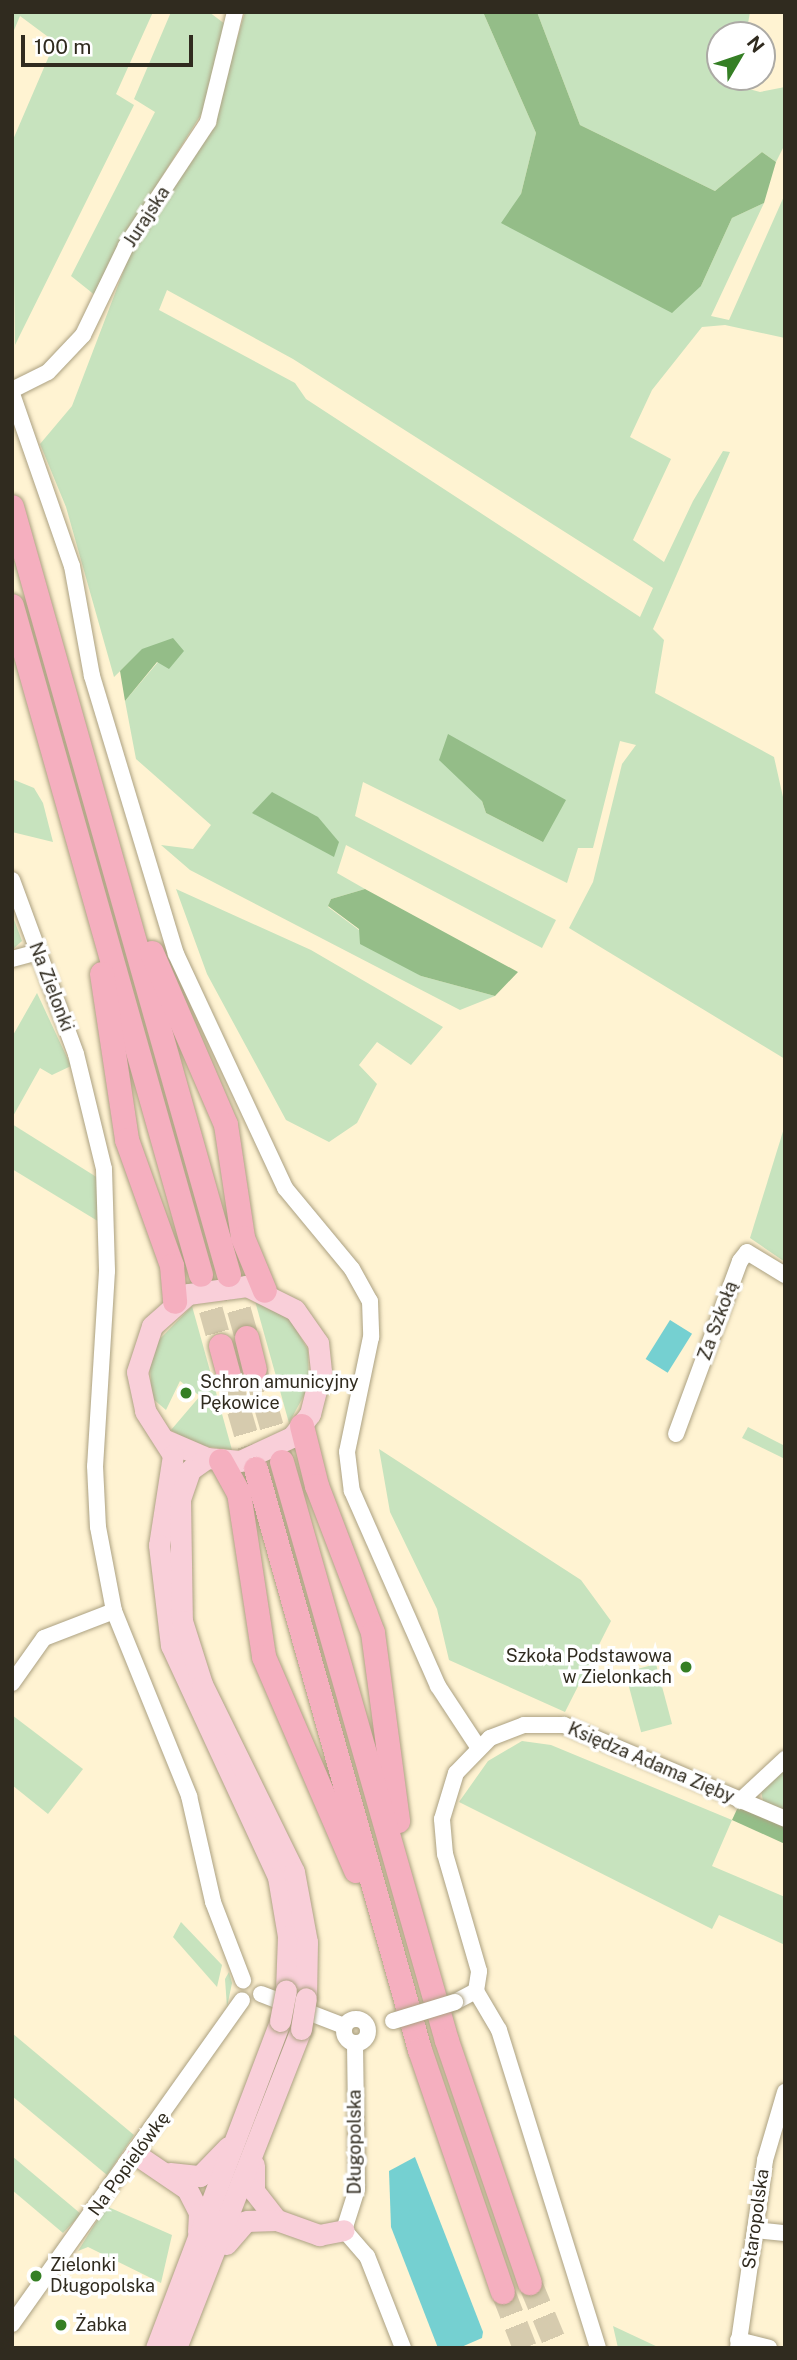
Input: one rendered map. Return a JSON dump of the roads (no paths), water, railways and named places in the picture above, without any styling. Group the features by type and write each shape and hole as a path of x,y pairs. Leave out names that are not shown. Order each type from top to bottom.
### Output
{"highway":[{"path":"12,507 229,1275"},
{"path":"12,606 201,1275"},
{"path":"107,844 217,1100 230,1142 243,1238 265,1292"},
{"path":"90,883 119,1105 172,1266 175,1302"},
{"path":"247,1338 256,1369"},
{"path":"221,1346 229,1376"},
{"path":"302,1426 317,1486 373,1633 410,1912"},
{"path":"214,1460 239,1493 264,1657 402,1985"},
{"path":"282,1462 410,1912 530,2283"},
{"path":"256,1469 402,1985 503,2292"}],"main road":[{"path":"156,2348 244,2124 280,2021 296,1994 307,1942 295,1872 202,1684 183,1621 180,1499 190,1470 214,1460 264,1455 302,1426 320,1382 318,1343 295,1310 265,1292 222,1285 175,1302 146,1337 137,1372 145,1411 173,1455 159,1545 165,1621 187,1691 278,1877 288,1936 296,1994 301,2029 255,2154 176,2348"},
{"path":"164,1440 214,1460"},
{"path":"170,2174 206,2173 244,2124"},
{"path":"255,2154 254,2191 277,2220"},
{"path":"137,2155 170,2174 194,2199 196,2248"},
{"path":"204,2282 239,2226 277,2220 319,2235 344,2230"}],"street":[{"name":"Jurajska","path":"12,392 48,372 83,335 126,246 208,122 235,12"},
{"path":"12,392 63,535 92,676 176,954 285,1188 352,1269 370,1301 370,1337 347,1452 352,1491 438,1686 478,1747 450,1783 442,1819 445,1854 479,1971 476,1991 499,2030 597,2348"},
{"name":"Na Zielonki","path":"12,880 76,1054 106,1188 95,1466 98,1528 114,1611 189,1796 213,1902 243,1980"},
{"path":"12,959 38,952"},
{"name":"Za Szkołą","path":"676,1434 740,1261 747,1252 785,1275"},
{"path":"12,1683 44,1638 114,1611"},
{"name":"Księdza Adama Zięby","path":"478,1747 524,1725 564,1725 785,1819"},
{"path":"740,1801 785,1759"},
{"path":"261,1994 258,1982 243,1980 237,1989 242,2000 261,1994 344,2026"},
{"path":"368,2028 455,2002 476,1991"},
{"name":"Na Popielówkę","path":"12,2324 137,2155 242,2000"},
{"path":"344,2026 356,2019 368,2028"},
{"path":"344,2026 345,2038 355,2044 365,2039 368,2028"},
{"name":"Długopolska","path":"344,2230 357,2189 355,2044"},
{"name":"Staropolska","path":"738,2344 755,2230 785,2092"},
{"path":"344,2230 367,2256 403,2348"},
{"path":"755,2230 785,2233"},
{"path":"738,2344 769,2348"}],"water":[{"path":"670,1320 692,1334 668,1373 646,1359"},
{"path":"415,2157 483,2332 482,2338 459,2348 438,2348 391,2227 389,2171"}],"tunnel":[{"path":"201,1275 221,1346"},
{"path":"229,1275 247,1338"},
{"path":"255,1369 282,1462"},
{"path":"229,1376 256,1469"},
{"path":"530,2283 557,2348"},
{"path":"503,2292 525,2348"}],"place":[{"name":"Schron amunicyjny Pękowice","path":"186,1393"},
{"name":"Szkoła Podstawowa w Zielonkach","path":"686,1667"},
{"name":"Zielonki Długopolska","path":"36,2276"},
{"name":"Żabka","path":"61,2325"}]}
